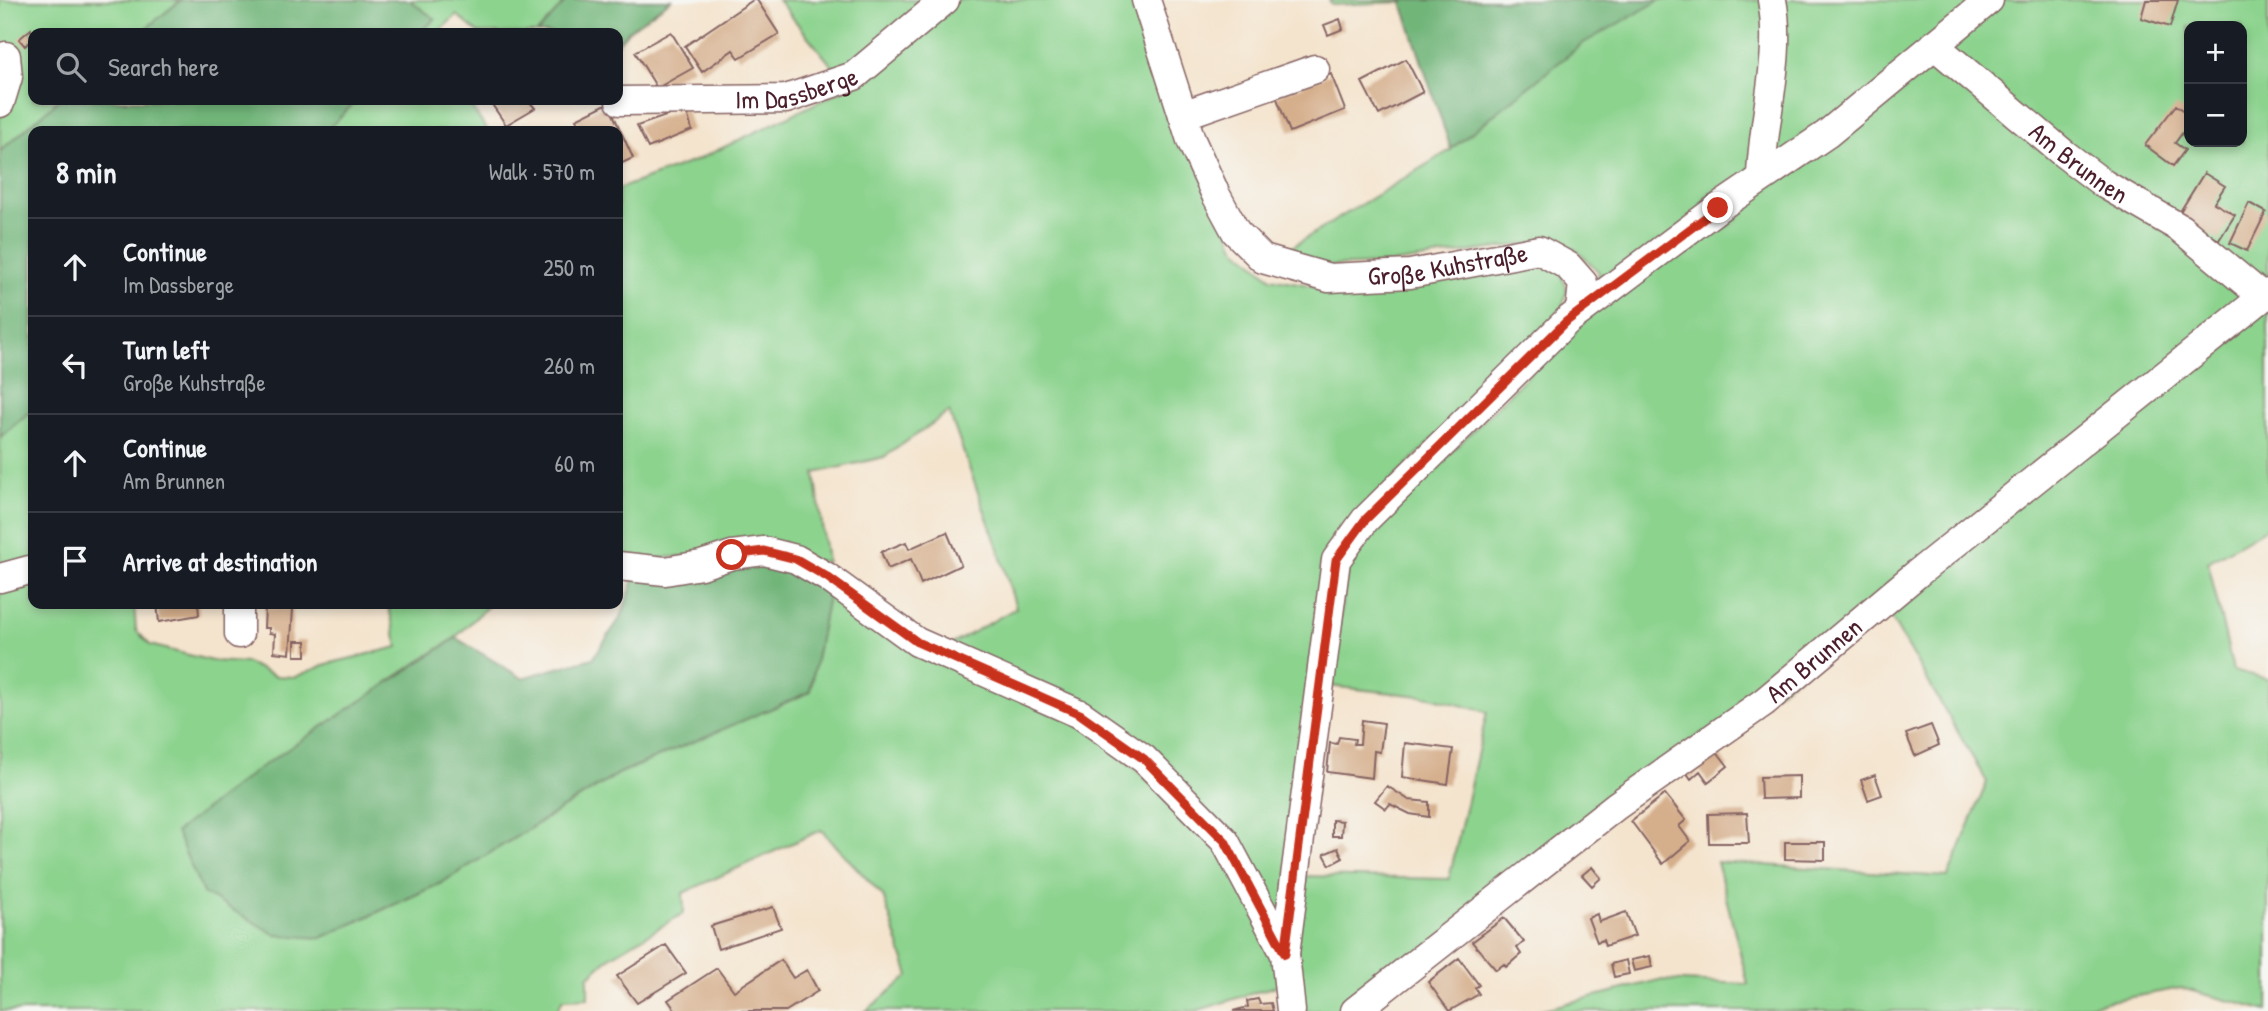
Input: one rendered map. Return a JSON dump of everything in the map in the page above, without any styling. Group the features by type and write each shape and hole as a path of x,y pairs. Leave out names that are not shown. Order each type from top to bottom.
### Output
{"street":[{"name":"Im Dassberge","path":"623,101 786,99 854,76 945,0"},
{"name":"Große Kuhstraße","path":"1146,0 1183,115 1211,184 1236,232 1263,259 1329,278 1410,274 1539,250 1567,266 1583,283 1580,311"},
{"path":"1761,178 1762,144 1772,79 1772,0"},
{"path":"1291,1011 1285,954 1336,560 1365,520 1580,311 1761,178 1827,134 1989,0"},
{"name":"Am Brunnen","path":"1355,1011 1616,806 1764,702 1918,573 2266,295 2180,228 2104,184 1934,45"},
{"path":"0,103 8,76 6,56"},
{"path":"1183,115 1315,69"},
{"path":"623,567 665,571 701,565 732,555 764,551 796,559 827,577 917,642 1080,714 1144,759 1225,841 1285,954"},
{"path":"0,578 28,570"},
{"path":"239,609 239,634"}],"green space":[{"path":"0,0 181,0 147,28 28,28 28,105 54,105 0,151"},
{"path":"181,0 409,0 435,19 425,28 146,28"},
{"path":"408,0 567,0 542,28 472,28 457,15 443,28 425,28 435,19"},
{"path":"567,0 671,0 623,37 623,28 542,28"},
{"path":"778,0 931,0 841,77"},
{"path":"954,0 1135,0 1235,247 1271,278 1331,289 1523,259 1560,271 1567,289 1562,310 1349,523 1283,920 1151,757 945,648 1016,608 998,548 949,412 884,457 815,473 827,562 730,552 623,562 623,187 697,160 852,86"},
{"path":"1329,0 2268,0 2268,527 2208,562 2233,670 2268,679 2268,1011 2181,988 2055,1011 1536,1011 1659,980 1748,984 1717,862 1948,877 1987,782 1887,611 1347,1011 1299,1011 1296,948 1306,876 1449,879 1487,712 1430,697 1329,686 1350,554 1584,319 1599,272 1577,250 1547,241 1385,264 1330,266 1285,251 1452,149 1402,2 1332,5"},
{"path":"1406,0 1660,0 1582,44 1451,149 1402,3"},
{"path":"53,105 352,105 331,126 29,126"},
{"path":"352,105 470,105 484,126 331,126"},
{"path":"28,127 28,413 0,437 0,151"},
{"path":"28,413 28,565 0,573 0,437"},
{"path":"790,562 829,590 810,692 620,773 441,883 321,938 276,935 203,893 176,832 258,769 456,638 522,678 593,658 621,617 636,574 722,564"},
{"path":"28,576 28,609 134,609 136,630 150,645 212,661 247,663 275,676 295,677 327,664 398,647 389,609 485,609 455,638 386,683 321,938 441,883 620,773 810,692 829,590 1076,719 1206,828 1272,941 1279,985 1196,1011 866,1011 909,976 883,896 821,830 683,893 684,913 610,957 588,977 588,998 563,999 557,1011 0,1011 0,584"}],"building":[{"path":"753,0 757,0 779,34 739,58 733,50 702,72 685,46"},
{"path":"2146,0 2178,0 2170,27 2141,18"},
{"path":"1340,19 1343,29 1328,35 1324,25"},
{"path":"28,32 28,43 25,46 19,39"},
{"path":"671,32 693,68 657,88 635,52"},
{"path":"1406,59 1423,92 1379,115 1362,82"},
{"path":"1331,74 1345,110 1290,132 1276,96"},
{"path":"492,105 532,105 535,108 506,125"},
{"path":"609,105 618,126 579,126 576,119"},
{"path":"2176,105 2184,111 2184,131 2175,143 2185,150 2173,166 2145,145"},
{"path":"686,109 692,130 648,148 637,126"},
{"path":"623,136 633,158 623,163"},
{"path":"2204,173 2225,186 2214,203 2235,215 2219,240 2178,215"},
{"path":"2249,203 2266,212 2247,251 2230,243"},
{"path":"947,532 961,565 921,584 911,559 888,569 881,552 906,542 909,549"},
{"path":"158,609 198,609 199,615 159,622"},
{"path":"265,609 293,609 290,654 274,652 275,634 269,633 269,628 264,628"},
{"path":"295,641 306,641 306,656 295,656"},
{"path":"1362,720 1384,723 1380,752 1374,751 1372,778 1327,772 1330,743 1337,744 1339,737 1355,739 1354,744 1360,744"},
{"path":"1931,725 1939,745 1915,756 1906,734"},
{"path":"1405,743 1453,749 1448,784 1402,777"},
{"path":"1712,745 1728,766 1708,782 1700,771 1691,779 1682,766"},
{"path":"1875,775 1882,795 1868,800 1861,780"},
{"path":"1799,776 1799,798 1761,799 1760,777"},
{"path":"1387,786 1409,800 1429,802 1429,817 1410,814 1390,804 1386,809 1375,801"},
{"path":"1665,794 1686,820 1679,826 1690,841 1663,864 1631,821"},
{"path":"1747,813 1749,843 1709,843 1708,814"},
{"path":"1332,820 1342,821 1341,836 1332,836"},
{"path":"1785,842 1825,842 1825,860 1785,859"},
{"path":"1338,848 1343,858 1330,865 1324,854"},
{"path":"1592,867 1601,878 1592,886 1582,875"},
{"path":"773,907 781,928 718,949 711,926"},
{"path":"1626,912 1635,936 1605,946 1603,940 1597,942 1588,918 1597,914 1599,922"},
{"path":"1504,918 1524,942 1517,948 1521,954 1506,967 1504,964 1496,970 1472,942"},
{"path":"666,945 686,973 637,1003 617,976"},
{"path":"1650,956 1652,967 1634,971 1631,960"},
{"path":"1459,958 1479,985 1475,988 1479,994 1449,1011 1428,982"},
{"path":"781,960 793,978 807,970 818,991 786,1011 676,1011 668,1000 717,968 734,991"},
{"path":"1626,960 1629,974 1614,977 1611,964"},
{"path":"1258,999 1260,1004 1271,1003 1273,1011 1233,1011 1248,1007 1247,1001"}],"route":[{"path":"732,555 764,551 796,559 827,577 917,642 1080,714 1144,759 1225,841 1285,954 1336,560 1365,520 1567,321 1718,208"}]}
